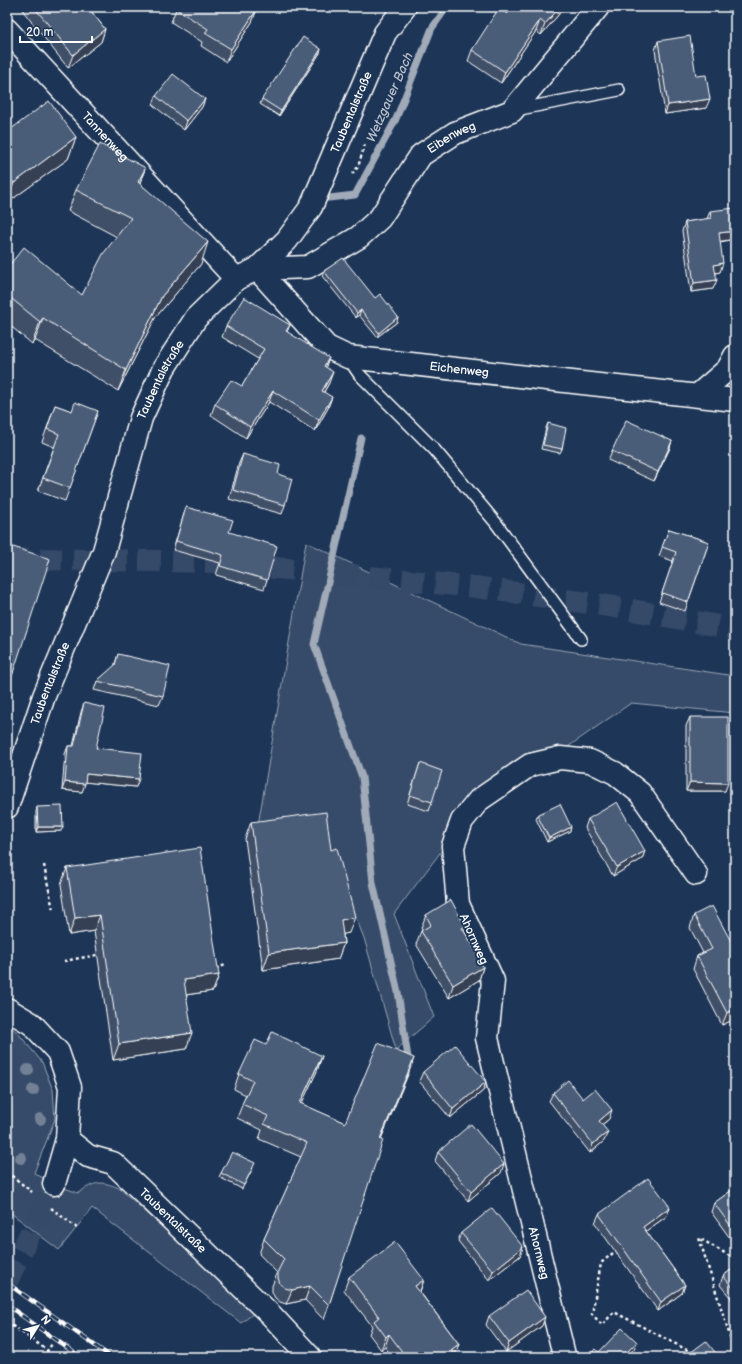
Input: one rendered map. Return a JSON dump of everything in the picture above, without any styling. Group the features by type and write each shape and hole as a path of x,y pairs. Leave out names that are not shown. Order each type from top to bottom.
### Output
{"street":[{"name":"Taubentalstraße","path":"7,807 44,696 104,551 141,418 164,368 196,318 236,279 257,269 287,240 311,206 385,33 405,7"},
{"name":"Eibenweg","path":"257,269 308,267 359,237 380,218 421,155 455,133 512,111 598,7"},
{"name":"Tannenweg","path":"7,30 236,279"},
{"name":"Eichenweg","path":"257,269 327,347 348,357 735,400"},
{"path":"698,395 728,369 735,356"},
{"name":"Ahornweg","path":"562,1357 564,1355 487,1038 493,981 458,904 453,846 462,821 479,800 530,765 560,758 590,761 615,773 640,793 696,874"},
{"path":"7,1009 32,1024 58,1052 70,1087 67,1138 54,1184"},
{"name":"Taubentalstraße","path":"67,1138 88,1156 113,1163 270,1315 310,1357"}],"lane":[{"path":"512,111 619,90"},
{"path":"348,357 359,374 434,449 491,517 581,639"}],"path":[{"path":"44,865 53,910"},
{"path":"64,961 97,954"},
{"path":"210,969 226,965"},
{"path":"735,1259 698,1238 735,1352"},
{"path":"613,1253 601,1263 592,1314 602,1325 614,1312 694,1354"},
{"path":"7,1322 57,1357"},
{"path":"43,1357 52,1344"}],"shaded area":[{"path":"306,542 521,644 735,676 735,713 631,703 467,817 394,914 434,1017 396,1050 364,938 316,817 258,825"},
{"path":"7,1024 18,1033 42,1062 53,1090 55,1119 34,1173 54,1184 78,1193 93,1184 98,1183 119,1188 257,1311 241,1323 92,1208 59,1250 7,1210"}],"building":[{"path":"34,7 88,7 105,29 73,55"},
{"path":"177,7 254,7 257,9 231,49 205,33 208,29 176,9"},
{"path":"513,7 560,7 545,24 540,20 505,72 472,50 499,8 507,14"},
{"path":"690,36 696,76 706,75 710,99 668,105 658,41"},
{"path":"303,37 321,49 281,111 262,99"},
{"path":"173,74 205,99 187,121 156,96"},
{"path":"49,101 76,137 14,183 7,174 7,132"},
{"path":"100,144 144,167 145,169 138,182 208,242 162,296 126,370 43,318 40,322 7,295 7,268 24,247 82,295 103,254 131,218 76,190"},
{"path":"735,208 735,231 719,233 723,263 714,265 717,280 694,283 685,222 711,218 710,211"},
{"path":"343,258 375,298 380,294 398,317 379,333 361,310 357,313 324,271"},
{"path":"244,297 290,325 286,331 329,358 324,366 333,372 322,391 332,397 319,420 273,391 250,427 215,404 231,380 242,386 264,349 226,326"},
{"path":"75,402 98,411 70,488 43,478 59,434 47,429 55,405 72,411"},
{"path":"626,420 672,441 658,472 612,451"},
{"path":"548,423 566,428 562,449 543,445"},
{"path":"243,454 280,465 278,474 292,479 285,505 233,490"},
{"path":"186,507 233,520 229,532 277,546 267,580 220,566 223,555 176,541"},
{"path":"669,529 709,542 688,602 662,593 676,552 662,547"},
{"path":"7,545 50,559 13,673 7,671"},
{"path":"118,654 170,666 163,696 97,681 115,665"},
{"path":"84,703 105,708 96,748 142,753 139,779 86,774 85,784 65,782 68,746 74,746"},
{"path":"690,717 728,717 728,783 690,782"},
{"path":"420,763 442,771 432,802 410,795"},
{"path":"617,802 645,851 617,867 588,819"},
{"path":"560,804 571,827 549,838 537,815"},
{"path":"62,806 63,827 38,827 37,807"},
{"path":"326,812 331,850 337,848 355,917 341,920 344,943 269,953 251,822"},
{"path":"200,848 219,975 184,980 192,1033 119,1044 100,915 75,918 67,868"},
{"path":"451,900 465,926 462,928 477,952 483,967 453,985 421,931 431,925 426,915"},
{"path":"712,906 735,949 735,1008 727,1013 697,956 712,949 694,915"},
{"path":"272,1032 322,1056 300,1103 345,1123 378,1043 414,1058 380,1139 383,1140 329,1305 310,1286 292,1290 285,1288 280,1284 278,1271 284,1259 264,1239 307,1143 264,1124 268,1116 242,1104 253,1081 239,1074 255,1040 266,1045"},
{"path":"455,1045 486,1082 453,1109 423,1072"},
{"path":"568,1080 583,1099 595,1089 612,1110 599,1121 608,1132 593,1144 553,1093"},
{"path":"471,1124 504,1164 471,1192 438,1152"},
{"path":"232,1152 255,1163 244,1185 221,1173"},
{"path":"648,1178 670,1207 643,1227 685,1285 661,1302 599,1214"},
{"path":"735,1188 735,1232 714,1203"},
{"path":"492,1208 523,1247 493,1271 461,1233"},
{"path":"395,1242 424,1280 415,1286 459,1344 451,1350 456,1357 406,1357 389,1334 386,1337 374,1321 379,1317 349,1277"},
{"path":"735,1267 735,1290 723,1276"},
{"path":"526,1290 545,1317 509,1343 489,1316"},
{"path":"622,1328 637,1342 628,1351 633,1357 588,1357 595,1349 599,1352"},
{"path":"706,1341 719,1357 686,1356"}],"waterway":[{"name":"Wetzgauer Bach","path":"329,198 355,195 396,119 432,28 447,7"},
{"path":"361,438 314,644 362,777 373,883 398,992 409,1064"}],"tunnel":[{"path":"7,560 34,559 214,562 475,587 616,607 735,629"},
{"path":"7,1281 54,1184"}],"railway":[{"path":"7,1283 111,1357"},
{"path":"7,1305 80,1357"}]}
